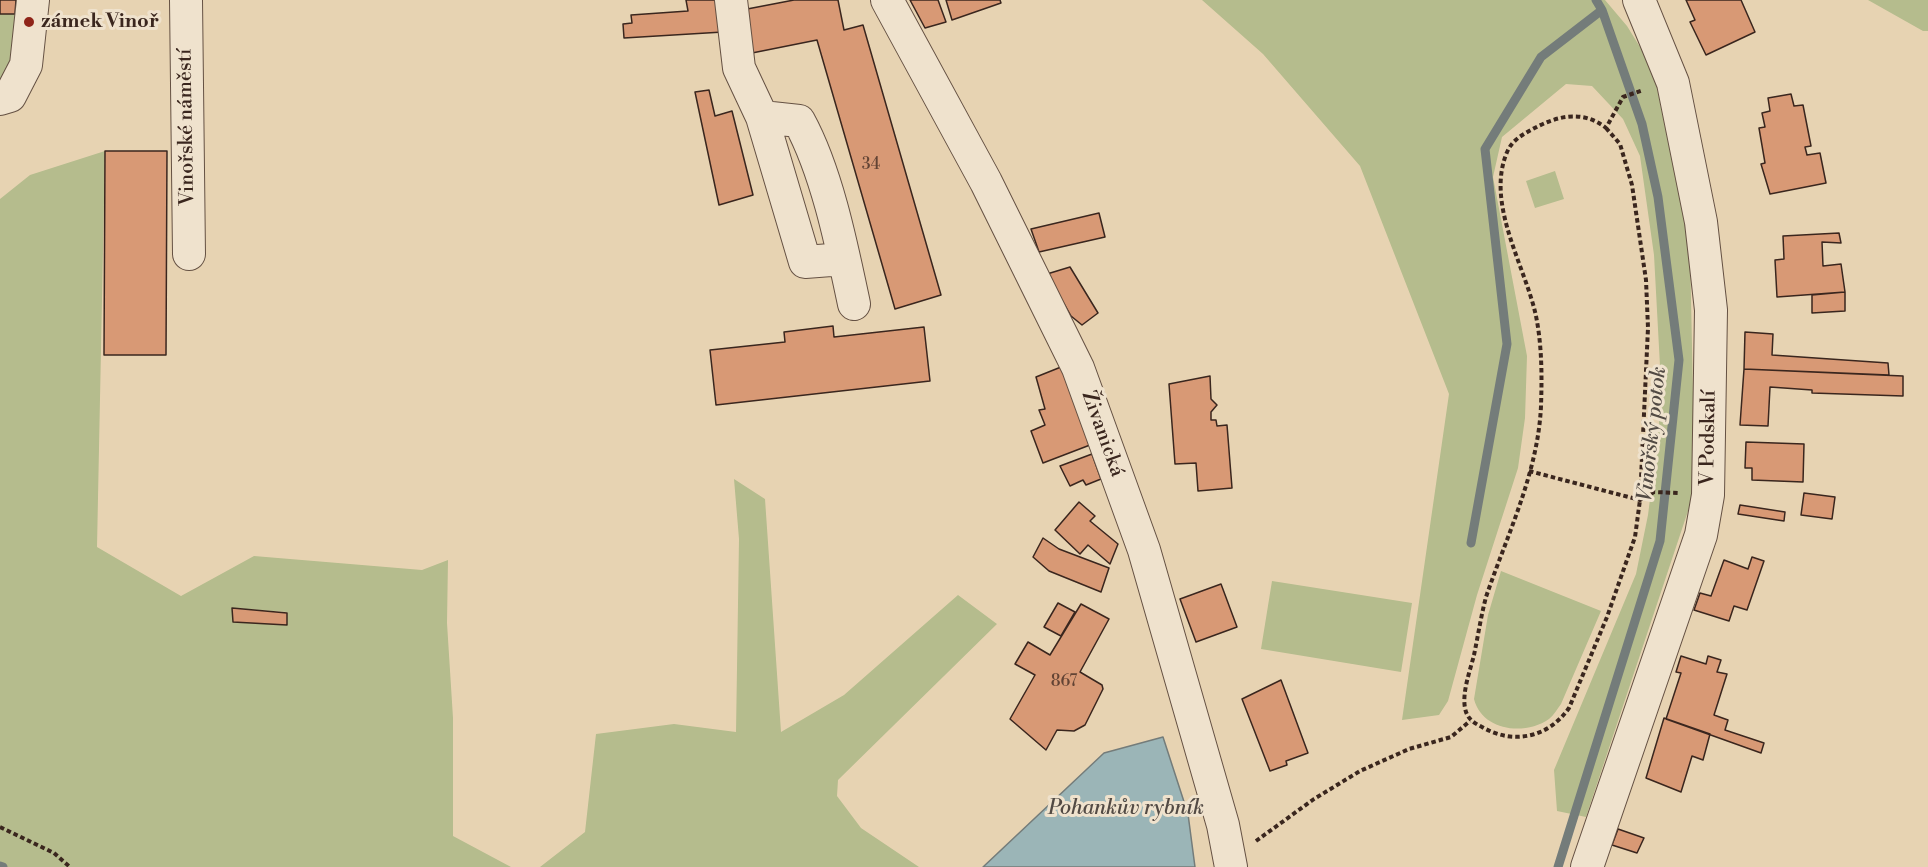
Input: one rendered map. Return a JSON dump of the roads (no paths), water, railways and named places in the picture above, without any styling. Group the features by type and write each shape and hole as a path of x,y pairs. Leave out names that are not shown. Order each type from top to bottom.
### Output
{"street":[{"path":"0,99 10,96 26,65 33,0"},
{"name":"Vinořské náměstí","path":"186,0 189,254"},
{"path":"732,0 739,68 762,117 805,262 844,259 854,304"},
{"name":"Živanická","path":"887,0 980,172 1078,368 1144,550 1223,825 1230,864"},
{"name":"V Podskalí","path":"1587,867 1701,535 1708,495 1711,310 1701,222 1673,82 1639,0"}],"water":[{"name":"Pohankův rybník","path":"1163,737 1188,814 1195,867 983,867 1104,753"}],"waterway":[{"name":"Vinořský potok","path":"1558,867 1660,541 1679,360 1658,197 1642,124 1602,10 1596,0"},
{"path":"1471,543 1507,344 1485,149 1541,57 1602,10"}],"place":[{"name":"zámek Vinoř","path":"29,22"}]}
